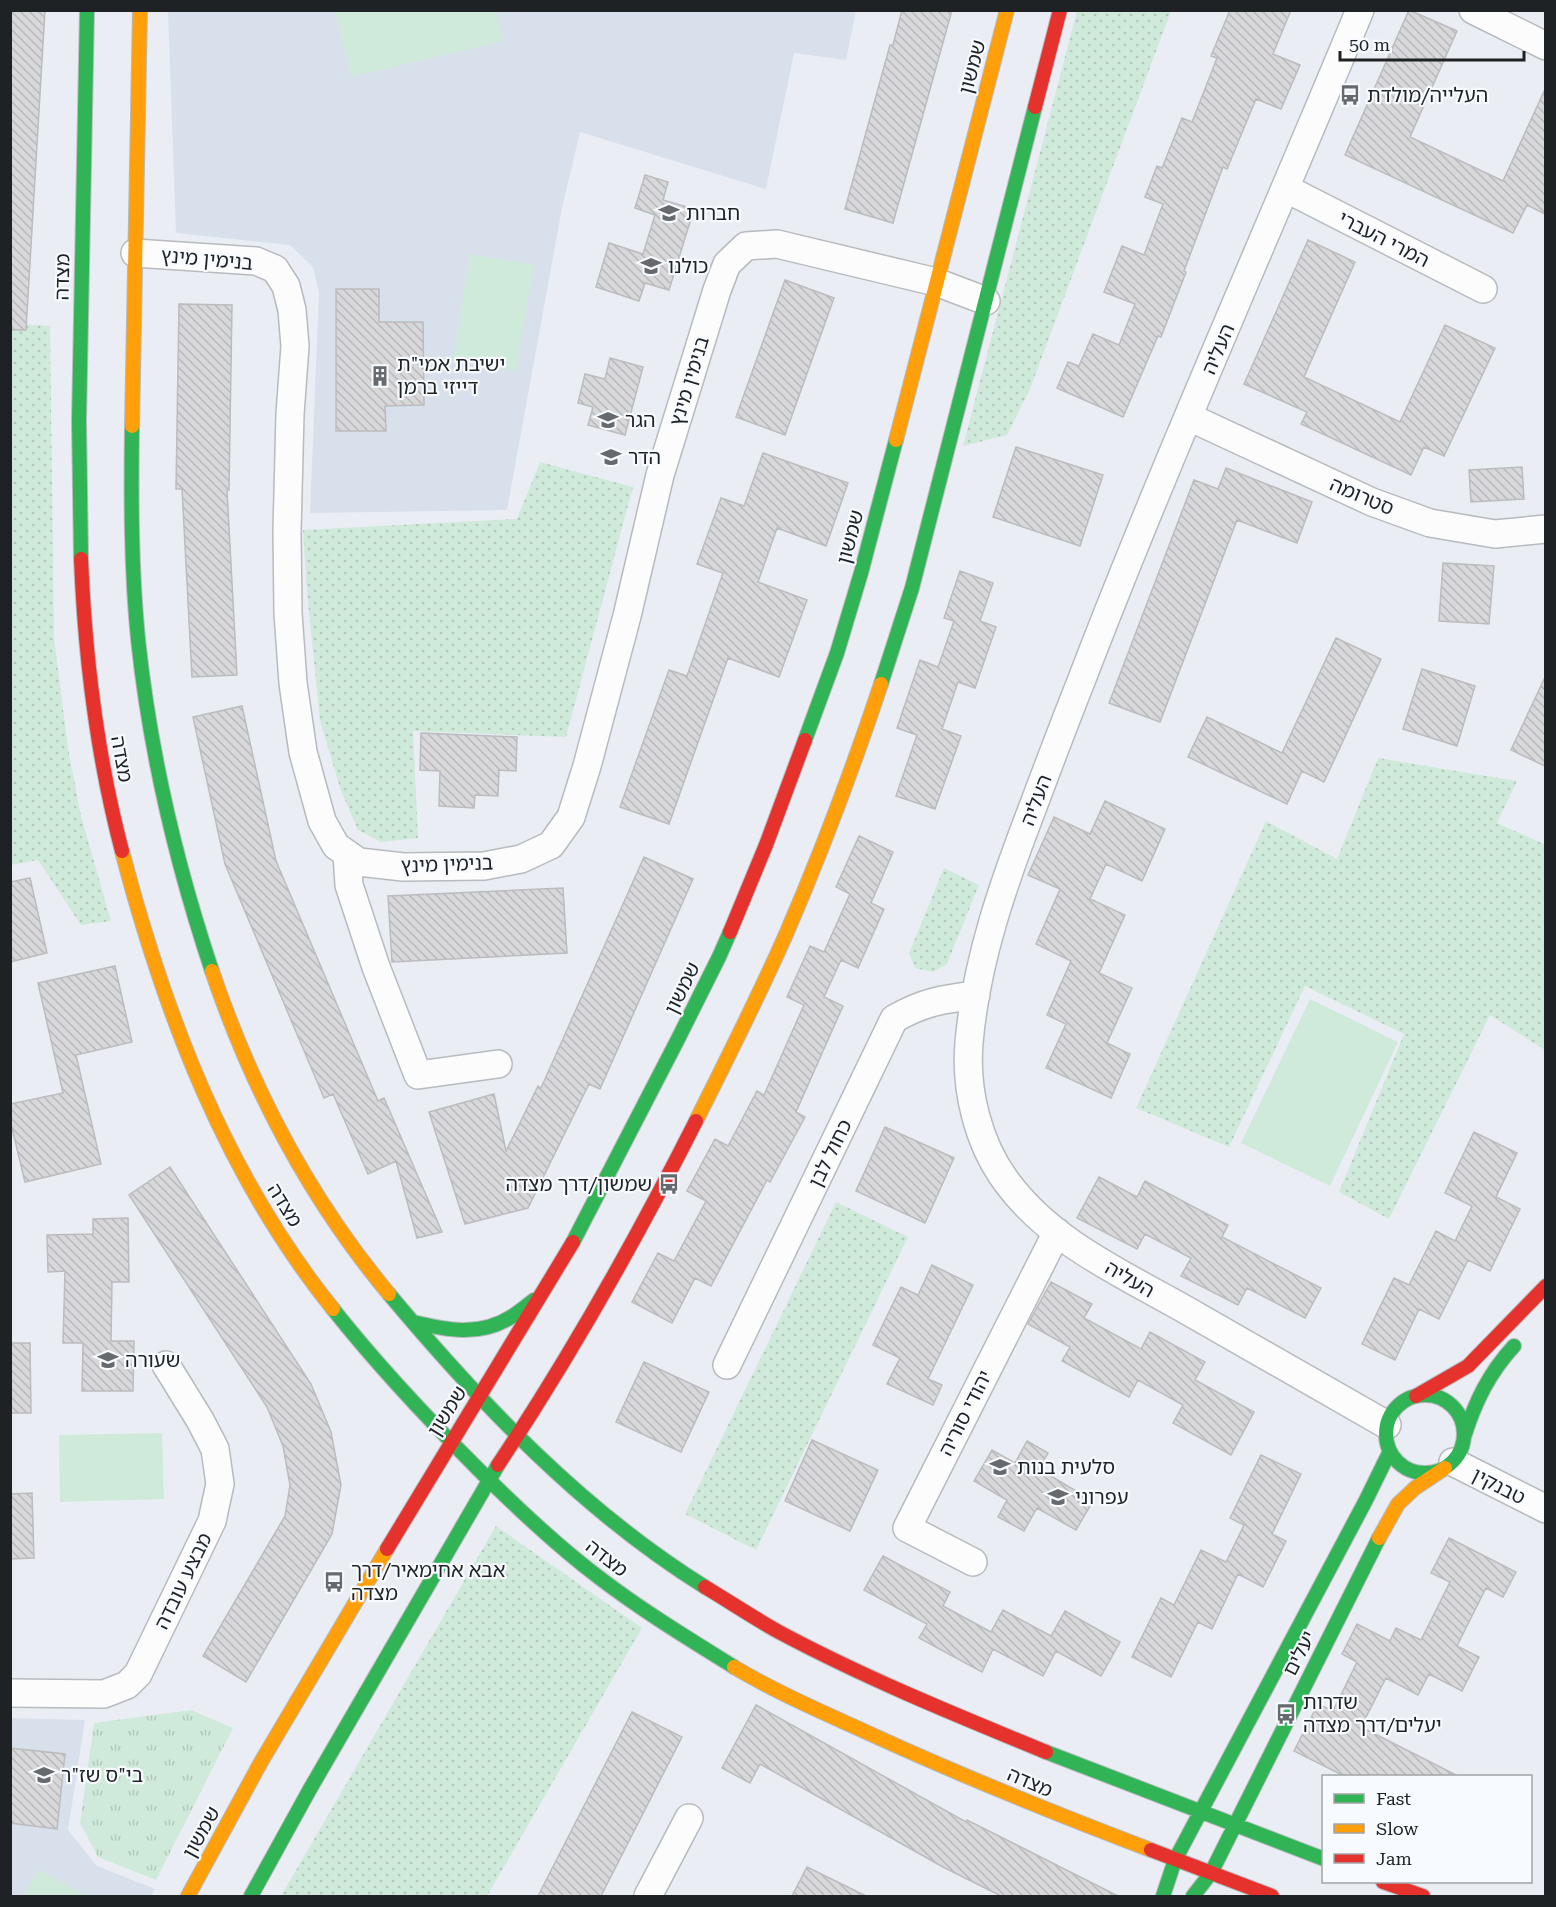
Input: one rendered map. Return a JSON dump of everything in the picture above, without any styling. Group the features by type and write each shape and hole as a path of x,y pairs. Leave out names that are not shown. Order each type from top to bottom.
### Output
{"main road":[{"name":"מצדה","path":"87,10 79,361 79,474 82,588 104,775 122,856 164,995 226,1142 259,1202 305,1272 356,1337 416,1406 488,1480 554,1541 617,1592 753,1678 927,1760 1072,1821 1272,1896"},
{"name":"מצדה","path":"140,10 131,473 138,638 156,766 173,843 214,978 273,1118 304,1174 348,1241 413,1322 480,1396 518,1436 588,1501 648,1548 779,1632 948,1711 1092,1772 1322,1859"},
{"name":"שמשון","path":"188,1896 261,1762 450,1442 571,1245 678,1041 718,957 766,845 837,653 861,573 1007,10"},
{"path":"251,1896 488,1480 518,1436 617,1271 663,1186 766,979 815,865 857,753 912,588 1060,10"},
{"path":"1520,1339 1498,1362 1484,1383 1454,1456 1432,1473 1419,1473 1395,1460 1386,1438 1387,1425 1393,1412 1404,1402 1468,1366 1545,1286"},
{"path":"413,1322 451,1331 482,1329 507,1320 541,1296"},
{"path":"1416,1396 1430,1395 1455,1409 1462,1424 1454,1456"},
{"name":"יעלים","path":"1162,1896 1175,1860 1199,1813 1390,1451"},
{"name":"יעלים","path":"1193,1896 1211,1873 1398,1504 1454,1456"},
{"path":"1388,1883 1423,1896"}],"street":[{"name":"העליה","path":"1360,10 1132,548 1002,888 987,943 968,1048 969,1083 976,1117 988,1150 1006,1181 1040,1219 1088,1254 1387,1425"},
{"path":"1473,10 1545,46"},
{"name":"המרי העברי","path":"1286,189 1483,289"},
{"name":"בנימין מינץ","path":"135,253 256,261 275,269 286,286 292,310 295,346 290,414 287,532 288,613 293,683 303,752 322,821 336,846 359,862 403,867 484,866 521,859 551,845 571,817 627,616 660,476 713,301 727,264 746,246 777,244 936,282 986,301"},
{"name":"סטרומה","path":"1189,417 1372,502 1430,523 1495,534 1545,529"},
{"path":"347,854 349,885 376,967 418,1075 498,1064"},
{"name":"כחול לבן","path":"727,1365 894,1018 911,1008 938,1000 976,995"},
{"name":"יהודי סוריה","path":"973,1562 907,1528 1057,1232"},
{"name":"מבצע עובדה","path":"10,1693 104,1694 127,1685 138,1674 212,1521 220,1484 215,1449 166,1365"},
{"name":"טבנקין","path":"1454,1456 1545,1509"},
{"path":"648,1896 689,1818"}],"shaded area":[{"path":"168,11 856,11 846,60 794,53 766,189 580,132 562,208 507,510 310,513 319,293 313,267 290,245 176,233"},
{"name":"בי\"ס שז\"ר","path":"11,1718 85,1720 68,1830 97,1866 155,1889 151,1896 11,1896"}],"green space":[{"path":"335,11 496,11 503,41 351,77"},
{"path":"1077,11 1171,11 1030,389 1007,435 963,446"},
{"path":"470,254 534,265 516,371 453,360"},
{"path":"10,323 50,326 54,638 68,748 81,816 111,921 81,925 38,860 11,865"},
{"path":"540,462 633,487 566,737 413,731 418,838 381,842 358,830 341,791 320,721 303,530 517,519"},
{"path":"1378,758 1517,781 1497,823 1546,845 1545,1050 1490,1015 1389,1219 1339,1192 1404,1034 1305,986 1229,1147 1136,1108 1266,821 1337,859"},
{"path":"944,868 979,885 947,964 933,972 915,968 909,953"},
{"path":"1310,999 1398,1042 1330,1186 1241,1143"},
{"path":"836,1202 908,1237 756,1550 685,1514"},
{"path":"162,1433 164,1499 60,1502 59,1435"},
{"path":"496,1526 642,1628 487,1896 281,1896"},
{"path":"191,1710 233,1728 156,1880 98,1857 80,1823 94,1723"},
{"path":"38,1870 87,1896 24,1896"}],"building":[{"path":"10,10 45,10 26,330 10,330"},
{"path":"902,10 952,10 893,223 845,209 890,45 893,45"},
{"path":"1230,10 1291,10 1273,54 1300,65 1281,109 1256,99 1227,169 1223,167 1161,337 1158,336 1123,417 1057,388 1068,362 1079,366 1093,334 1119,345 1135,304 1104,292 1122,246 1144,255 1163,204 1145,197 1157,166 1162,168 1182,118 1192,122 1217,58 1211,56"},
{"path":"1409,10 1457,31 1410,137 1503,181 1545,89 1545,214 1527,205 1513,233 1345,155"},
{"path":"645,175 668,182 663,200 694,209 669,290 645,283 639,301 596,287 609,243 643,254 655,215 635,208"},
{"path":"1308,240 1355,262 1304,377 1400,422 1445,325 1495,348 1444,456 1424,447 1411,475 1301,424 1307,412 1244,384"},
{"path":"785,280 834,298 785,435 736,417"},
{"name":"ישיבת אמי\"ת דייזי ברמן","path":"336,289 379,289 379,322 423,322 424,405 385,406 386,431 336,431"},
{"path":"179,304 232,305 229,490 227,490 237,675 192,677 182,489 176,489"},
{"path":"610,358 643,367 625,435 588,425 593,407 578,403 585,374 605,379"},
{"path":"1016,447 1103,475 1080,546 993,517"},
{"path":"763,453 848,483 826,546 777,528 758,582 807,600 779,677 728,658 669,824 620,807 669,670 687,676 723,573 697,564 721,498 744,506"},
{"path":"1522,467 1524,499 1471,502 1469,470"},
{"path":"1226,468 1312,502 1297,543 1237,520 1160,722 1109,703 1194,480 1218,489"},
{"path":"1443,563 1494,566 1489,624 1439,621"},
{"path":"960,571 993,583 980,621 996,627 975,688 958,682 942,729 961,736 935,809 896,796 917,735 897,728 920,660 938,667 954,621 944,618"},
{"path":"1336,638 1381,659 1324,782 1302,771 1287,804 1188,757 1207,717 1282,753"},
{"path":"1422,669 1475,686 1457,746 1403,729"},
{"path":"1545,677 1545,766 1511,750"},
{"path":"242,706 276,861 378,1101 384,1098 442,1232 417,1238 396,1161 368,1174 333,1094 324,1098 225,864 193,717"},
{"path":"421,733 517,737 516,771 499,770 498,796 475,795 474,808 439,806 440,771 420,770"},
{"path":"1105,801 1165,829 1142,881 1106,864 1090,899 1125,915 1099,973 1132,988 1107,1043 1130,1054 1111,1098 1046,1068 1066,1024 1047,1015 1071,961 1036,944 1060,889 1028,875 1054,817 1090,834"},
{"path":"859,836 893,852 871,903 884,909 858,968 841,960 824,997 843,1006 796,1112 805,1117 770,1182 767,1180 711,1286 695,1278 672,1323 632,1302 658,1253 674,1261 706,1201 687,1191 715,1139 728,1146 757,1091 764,1095 804,1005 787,997 810,946 824,952 850,894 836,887"},
{"path":"644,857 693,879 600,1089 589,1084 528,1208 465,1224 429,1112 494,1094 506,1151 538,1086 541,1088"},
{"path":"30,878 47,953 10,962 10,882"},
{"path":"563,888 567,953 392,962 388,896"},
{"path":"115,966 132,1042 76,1055 101,1164 25,1182 10,1120 10,1104 63,1093 38,983"},
{"path":"885,1127 954,1158 925,1223 856,1191"},
{"path":"1474,1132 1517,1153 1496,1197 1520,1209 1490,1271 1468,1260 1439,1319 1419,1309 1395,1360 1362,1344 1394,1278 1409,1285 1436,1231 1455,1241 1472,1206 1445,1193"},
{"path":"170,1167 311,1384 331,1432 341,1485 332,1534 246,1682 203,1656 285,1516 290,1485 283,1446 267,1407 129,1195"},
{"path":"1099,1177 1137,1197 1145,1181 1228,1225 1222,1237 1321,1288 1305,1318 1247,1288 1238,1305 1181,1276 1191,1258 1145,1234 1137,1249 1077,1218"},
{"path":"128,1218 129,1282 112,1282 111,1341 134,1341 133,1391 82,1391 83,1343 63,1343 65,1271 48,1272 47,1235 93,1234 93,1219"},
{"path":"932,1265 973,1285 928,1379 942,1385 933,1405 887,1384 900,1358 873,1345 901,1287 918,1295"},
{"path":"1051,1282 1092,1304 1084,1318 1141,1349 1150,1332 1205,1362 1195,1380 1254,1412 1231,1455 1173,1423 1183,1405 1138,1380 1129,1397 1062,1361 1070,1347 1028,1324"},
{"path":"10,1343 30,1343 31,1413 10,1413"},
{"path":"644,1362 709,1392 681,1452 616,1422"},
{"path":"812,1440 878,1470 850,1531 785,1501"},
{"path":"1027,1441 1048,1453 1039,1469 1093,1501 1076,1530 1037,1508 1024,1531 998,1517 1007,1500 974,1481 992,1450 1015,1463"},
{"path":"1261,1455 1301,1474 1272,1534 1286,1541 1263,1587 1238,1574 1212,1629 1198,1622 1171,1677 1132,1657 1161,1598 1174,1605 1201,1550 1226,1562 1244,1525 1230,1518"},
{"path":"32,1493 34,1558 10,1559 10,1494"},
{"path":"1449,1538 1516,1572 1503,1597 1486,1588 1457,1646 1479,1657 1462,1691 1429,1674 1418,1695 1386,1678 1361,1727 1456,1775 1342,1775 1294,1751 1318,1704 1333,1711 1357,1662 1342,1654 1357,1624 1390,1641 1396,1628 1421,1640 1450,1582 1431,1573"},
{"path":"883,1556 950,1592 943,1606 991,1632 1003,1610 1051,1636 1065,1611 1120,1642 1101,1676 1056,1651 1043,1676 993,1649 982,1672 919,1638 927,1624 864,1590"},
{"path":"756,1705 966,1822 967,1820 1118,1896 1001,1896 943,1867 760,1764 750,1783 722,1768"},
{"path":"632,1712 682,1737 601,1896 538,1896"},
{"path":"10,1748 65,1754 57,1829 10,1823"},
{"path":"807,1867 866,1896 792,1896"}],"traffic: fast":[{"path":"81,559 79,421 87,10"},
{"path":"881,684 912,588 1035,107"},
{"path":"132,426 133,559 143,682 157,766 176,849 212,971"},
{"path":"805,740 837,653 896,440"},
{"path":"573,1242 677,1041 730,932"},
{"path":"389,1294 460,1376 536,1453 617,1525 705,1587"},
{"path":"413,1322 463,1330 487,1327 511,1317 534,1300"},
{"path":"333,1309 422,1412 538,1527 617,1591 734,1667"},
{"path":"1464,1437 1484,1388 1514,1346"},
{"path":"1425,1395 1440,1398 1452,1407 1461,1419 1464,1434 1461,1449 1452,1461 1440,1470 1425,1473 1410,1470 1398,1461 1389,1449 1386,1434 1389,1419 1398,1407 1410,1398 1425,1395"},
{"path":"1163,1896 1175,1860 1390,1451"},
{"path":"251,1896 310,1789 498,1465"},
{"path":"1193,1896 1211,1873 1379,1538"},
{"path":"1046,1752 1322,1858"}],"traffic: slow":[{"path":"132,426 140,10"},
{"path":"896,440 1007,10"},
{"path":"696,1121 754,1004 800,902 837,809 881,684"},
{"path":"122,851 158,973 179,1033 204,1092 261,1204 295,1258 333,1309"},
{"path":"212,971 245,1058 286,1141 333,1220 389,1294"},
{"path":"1379,1538 1398,1504 1415,1488 1445,1468"},
{"path":"188,1896 261,1762 387,1549"},
{"path":"734,1667 786,1695 911,1752 1013,1796 1151,1850"}],"traffic: jam":[{"path":"1035,107 1060,10"},
{"path":"81,559 89,669 99,743 122,851"},
{"path":"730,932 766,845 805,740"},
{"path":"498,1465 602,1296 696,1121"},
{"path":"387,1549 573,1242"},
{"path":"1416,1396 1468,1366 1546,1286"},
{"path":"705,1587 779,1632 844,1665 1046,1752"},
{"path":"1151,1850 1272,1896"},
{"path":"1386,1883 1423,1896"}],"place":[{"name":"העלייה/מולדת","path":"1350,95"},
{"name":"חברות","path":"669,213"},
{"name":"כולנו","path":"651,266"},
{"name":"ישיבת אמי\"ת דייזי ברמן","path":"380,376"},
{"name":"הגר","path":"608,420"},
{"name":"הדר","path":"611,457"},
{"name":"שמשון/דרך מצדה","path":"669,1184"},
{"name":"שעורה","path":"108,1360"},
{"name":"סלעית בנות","path":"1000,1467"},
{"name":"עפרוני","path":"1058,1497"},
{"name":"אבא אחימאיר/דרך מצדה","path":"334,1582"},
{"name":"שדרות יעלים/דרך מצדה","path":"1286,1714"},
{"name":"בי\"ס שז\"ר","path":"44,1775"}]}
